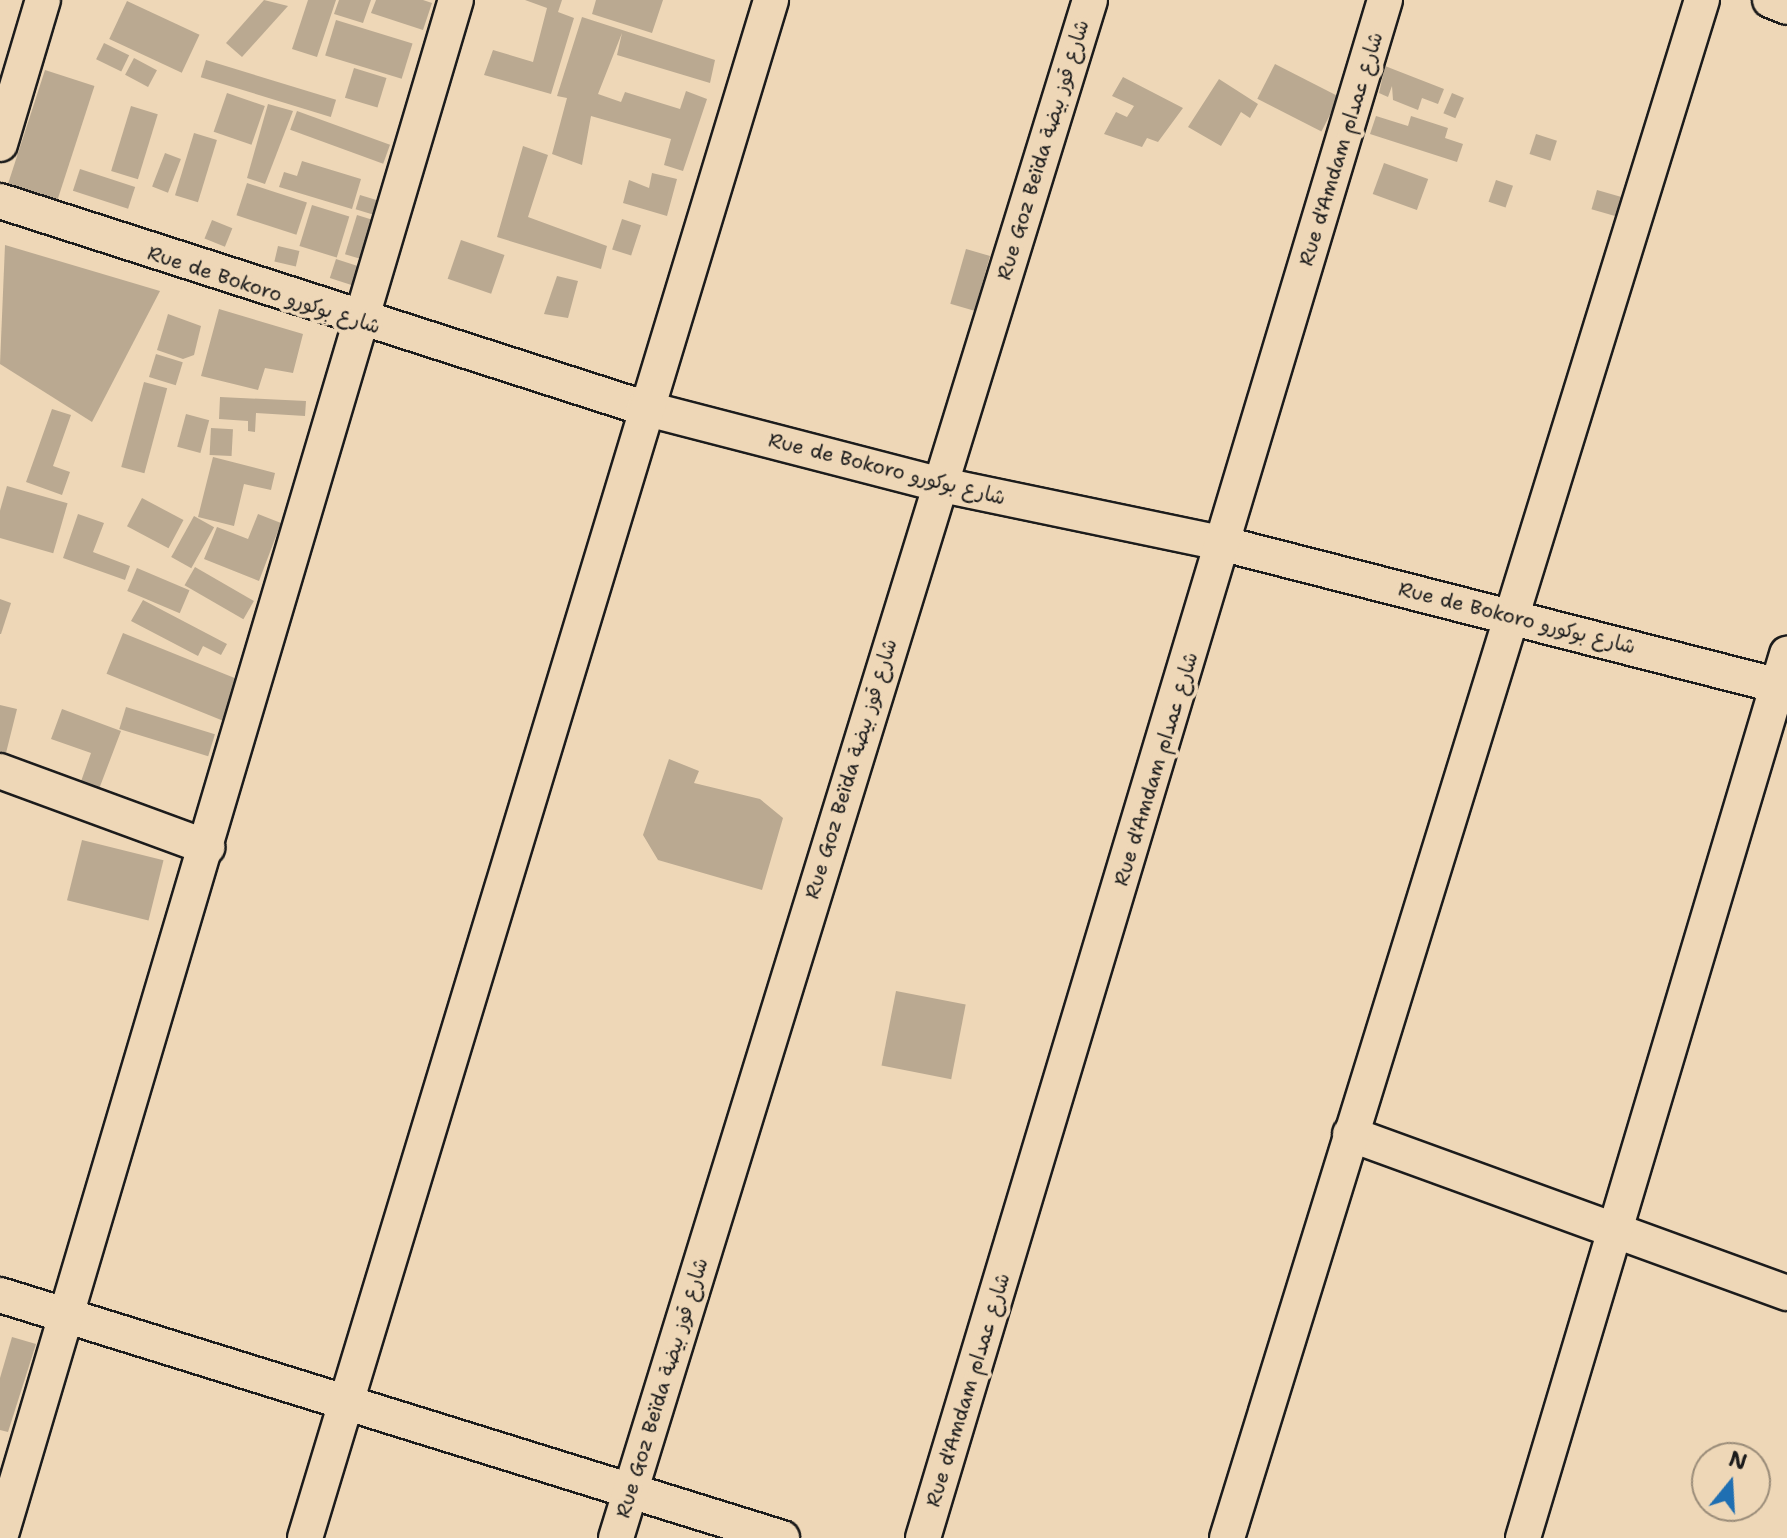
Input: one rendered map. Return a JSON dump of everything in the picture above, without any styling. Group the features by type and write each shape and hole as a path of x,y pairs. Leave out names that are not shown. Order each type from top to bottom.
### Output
{"street":[{"path":"0,144 43,0"},
{"path":"0,1538 363,324 456,0"},
{"path":"305,1538 644,408 771,0"},
{"name":"Rue Goz Beïda شارع قوز بيضة","path":"616,1538 938,484 1090,0"},
{"name":"Rue d'Amdam شارع عمدام","path":"923,1538 1385,0"},
{"path":"1227,1538 1702,0"},
{"path":"1770,0 1787,7"},
{"name":"Rue de Bokoro شارع بوكورو","path":"0,201 363,324 644,408 938,484 1224,544 1510,616 1784,676"},
{"path":"1523,1538 1618,1234 1784,676"},
{"path":"0,771 207,847"},
{"path":"1350,1134 1787,1293"},
{"path":"0,1295 345,1399 782,1538"}],"building":[{"path":"264,0 288,6 242,57 226,43"},
{"path":"308,0 336,0 317,57 292,49"},
{"path":"339,0 371,0 363,23 334,14"},
{"path":"376,0 423,0 432,3 423,30 371,13"},
{"path":"525,0 562,0 558,12 574,18 551,94 484,75 493,50 533,62 547,8"},
{"path":"596,0 663,0 652,33 592,14"},
{"path":"127,1 200,35 182,73 109,39"},
{"path":"582,17 715,60 710,83 617,55 622,33 598,94 621,102 625,92 680,109 686,91 707,99 683,171 664,165 671,139 591,116 582,165 552,154 567,98 557,96"},
{"path":"336,20 413,43 402,79 325,55"},
{"path":"104,43 129,55 121,71 96,59"},
{"path":"134,58 157,70 148,87 125,75"},
{"path":"206,60 336,100 331,117 201,77"},
{"path":"1275,64 1339,97 1321,131 1257,99"},
{"path":"1385,66 1444,89 1438,104 1422,98 1418,110 1393,100 1392,86 1388,97 1379,93"},
{"path":"354,68 387,78 377,108 345,98"},
{"path":"45,70 94,86 57,200 8,184"},
{"path":"1123,77 1183,108 1158,142 1147,138 1142,147 1104,134 1116,112 1127,117 1134,106 1112,96"},
{"path":"1219,79 1258,104 1250,118 1241,112 1221,146 1188,127"},
{"path":"227,93 265,106 251,145 214,132"},
{"path":"1452,93 1464,98 1455,118 1443,113"},
{"path":"268,104 293,111 265,184 247,178"},
{"path":"131,106 158,114 138,179 111,171"},
{"path":"297,111 390,145 383,164 290,130"},
{"path":"1376,116 1408,126 1411,116 1448,128 1445,138 1463,144 1457,162 1370,134"},
{"path":"194,133 217,140 198,202 175,195"},
{"path":"1536,134 1557,141 1550,161 1530,154"},
{"path":"523,146 548,155 528,217 607,246 601,269 497,237"},
{"path":"165,153 181,159 168,193 152,187"},
{"path":"302,161 361,179 352,209 279,187 284,172 297,176"},
{"path":"1384,163 1428,179 1417,210 1373,194"},
{"path":"80,169 135,187 128,209 73,191"},
{"path":"652,173 677,179 667,216 623,203 629,180 649,188"},
{"path":"1496,180 1513,186 1506,208 1489,202"},
{"path":"247,183 307,202 296,235 236,215"},
{"path":"1597,190 1625,198 1619,217 1591,209"},
{"path":"360,195 383,202 379,216 356,209"},
{"path":"312,205 349,216 337,258 299,246"},
{"path":"357,215 377,221 365,260 345,254"},
{"path":"622,219 641,225 631,256 612,249"},
{"path":"212,220 232,228 225,247 205,239"},
{"path":"461,240 504,255 491,294 448,279"},
{"path":"5,245 160,291 92,422 0,364"},
{"path":"278,246 299,251 296,267 274,262"},
{"path":"966,249 990,256 974,311 950,304"},
{"path":"336,259 361,267 355,286 330,278"},
{"path":"557,276 578,281 568,318 544,314"},
{"path":"219,309 303,334 293,373 265,368 258,390 201,376"},
{"path":"168,314 201,326 194,355 183,359 157,350"},
{"path":"156,354 183,362 176,385 149,377"},
{"path":"144,382 167,388 144,473 121,467"},
{"path":"220,397 306,401 305,416 256,413 255,432 248,431 248,421 219,419"},
{"path":"52,409 71,415 53,466 70,472 62,495 26,482"},
{"path":"186,414 209,420 200,453 177,447"},
{"path":"211,428 233,429 232,456 210,455"},
{"path":"213,457 275,473 271,490 244,484 234,526 198,517"},
{"path":"7,486 68,503 53,553 0,538 0,510"},
{"path":"142,498 183,520 168,548 127,526"},
{"path":"78,514 104,523 93,552 130,566 125,580 63,558"},
{"path":"258,514 281,523 259,581 204,559 217,527 248,539"},
{"path":"194,516 214,527 191,568 171,557"},
{"path":"195,567 254,601 243,619 184,585"},
{"path":"137,568 189,590 180,613 127,591"},
{"path":"0,599 11,603 1,634 0,634"},
{"path":"143,600 227,644 221,655 203,646 198,656 131,621"},
{"path":"123,633 239,680 222,721 107,674"},
{"path":"0,705 17,709 4,761 0,760"},
{"path":"126,707 215,734 208,756 119,729"},
{"path":"62,709 121,731 96,797 78,790 91,753 51,739"},
{"path":"669,759 699,771 694,783 760,799 783,818 762,890 658,860 643,835"},
{"path":"82,840 164,860 149,920 67,900"},
{"path":"896,991 966,1005 951,1079 881,1066"},
{"path":"12,1337 36,1344 8,1432 0,1430 0,1378"}]}
